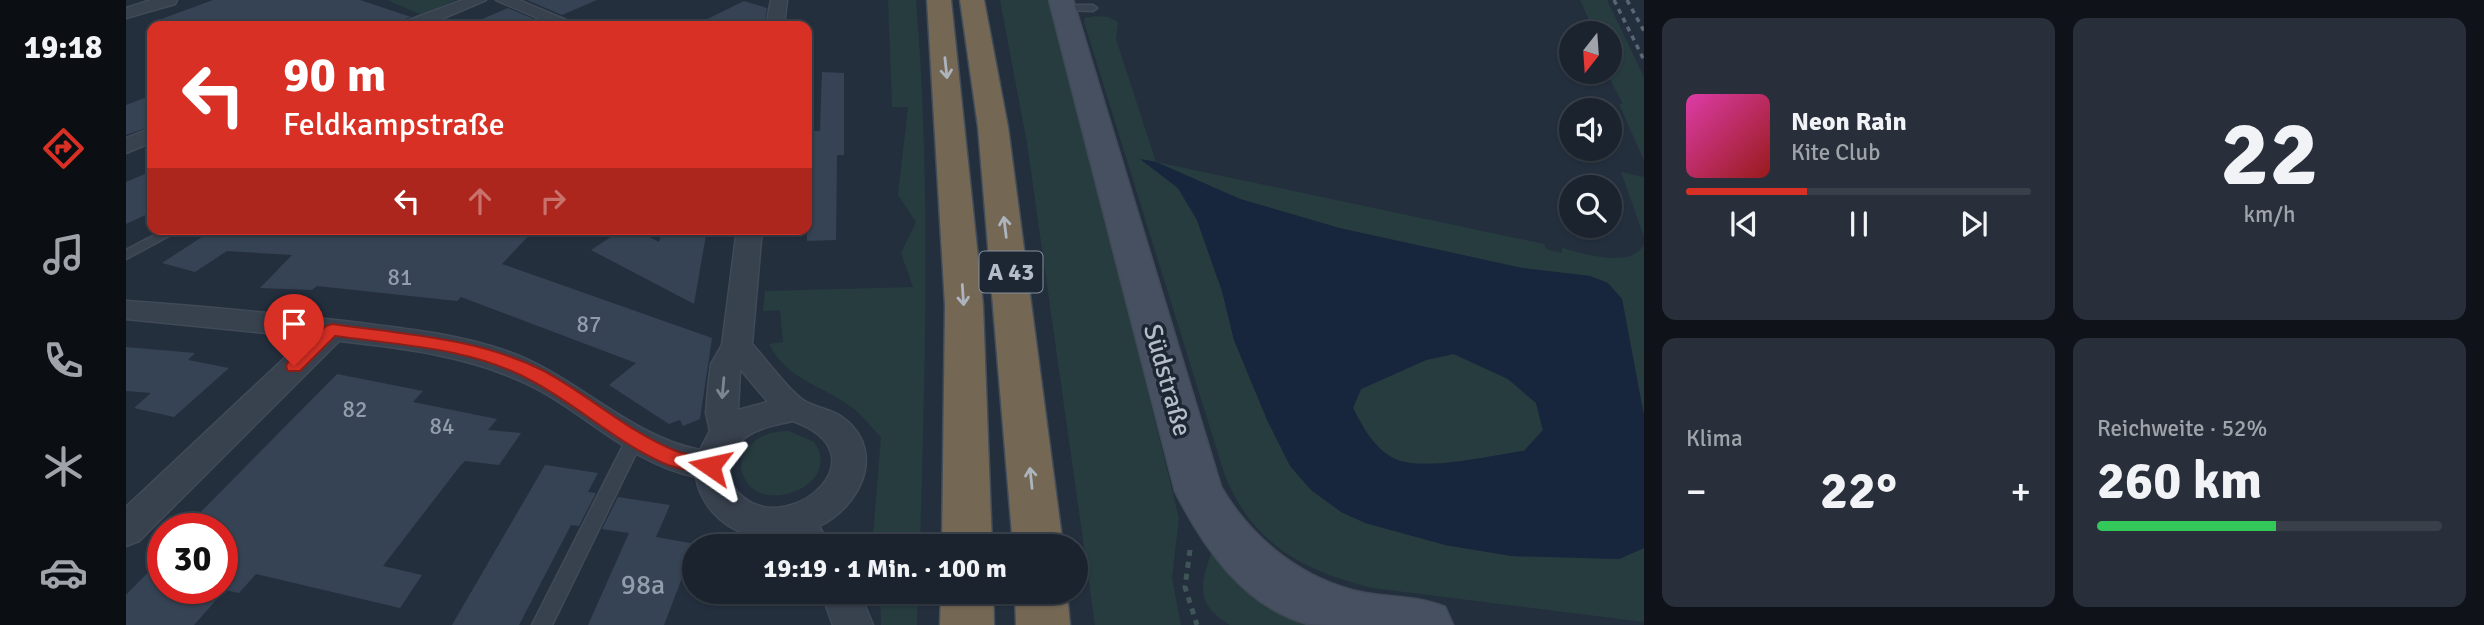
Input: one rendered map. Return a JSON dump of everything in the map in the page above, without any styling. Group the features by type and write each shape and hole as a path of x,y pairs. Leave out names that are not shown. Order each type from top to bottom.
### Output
{"highway":[{"name":"A 43","path":"939,0 952,132 964,305 967,534"},
{"name":"A 43","path":"972,0 995,141 1037,534"},
{"path":"967,604 967,625"},
{"path":"1042,604 1043,625"}],"street":[{"path":"126,13 169,0"},
{"path":"423,21 478,0"},
{"path":"504,0 558,21"},
{"path":"776,21 779,0"},
{"name":"Südstraße","path":"1073,5 1199,491 1213,520 1240,553 1270,579 1307,600 1354,616 1426,625"},
{"path":"126,146 147,136"},
{"path":"727,433 722,413 723,388 726,364 737,346 749,235"},
{"path":"126,310 332,330 443,345 498,359 538,376 635,439 674,459 710,466"},
{"path":"126,530 332,330"},
{"path":"737,346 793,409"},
{"path":"793,409 818,415 837,428 848,447 850,469 840,491 820,510 803,533 743,517 724,504 712,486 710,466 715,448 727,433 746,418 769,411 793,409"},
{"path":"845,604 853,625"}],"lane":[{"path":"126,255 164,235"},
{"path":"542,625 635,439"}],"path":[{"path":"1197,625 1185,587 1185,569 1191,547 1200,530 1213,520"}],"green space":[{"path":"387,0 456,0 422,15"},
{"path":"888,0 916,0 924,136 926,273 920,534 873,534 881,437 854,409 785,366 769,344 783,342 780,310 763,311 765,291 913,287 901,253 916,222 898,195 908,107 892,107"},
{"path":"1000,0 1051,0 1179,518 1172,578 1181,625 1095,625 1088,575 1088,534 1082,534 1027,143"},
{"path":"1580,0 1607,0 1617,21 1590,21"},
{"path":"1108,17 1118,22 1116,39 1156,162 1141,159 1178,188 1197,220 1222,291 1234,340 1268,422 1445,545 1512,556 1619,559 1644,548 1644,622 1372,588 1302,563 1266,537 1250,520 1225,476 1084,22 1085,18"},
{"path":"1622,31 1644,77 1644,161 1622,111 1622,98 1612,84 1622,84"},
{"path":"1156,162 1544,244 1546,249 1562,253 1562,248 1594,256 1618,258 1638,252 1644,244 1644,416 1622,299 1590,276 1522,268 1339,228 1240,199"},
{"path":"1621,172 1644,177 1644,237"},
{"path":"1453,354 1508,379 1536,403 1543,430 1524,451 1457,462 1421,464 1393,458 1369,436 1353,408 1361,389 1426,360"},
{"path":"789,431 814,442 821,458 818,471 809,483 796,491 781,495 765,494 752,488 741,468 745,452 760,437"},
{"path":"1213,547 1309,620 1323,625 1230,625 1218,617 1205,600 1203,591"},
{"path":"880,604 918,604 917,625 881,625"}],"water":[{"path":"1140,159 1156,162 1240,199 1339,228 1522,268 1590,276 1608,283 1622,299 1644,416 1644,548 1619,559 1512,556 1445,545 1365,523 1341,512 1311,490 1290,466 1268,422 1234,340 1222,291 1197,220 1178,188","holes":["1454,354 1508,379 1536,403 1543,430 1524,451 1438,463 1405,462 1393,458 1374,442 1353,408 1361,389 1426,360"]}],"building":[{"path":"213,0 360,0 411,17 401,21 156,21"},
{"path":"527,0 597,0 562,15"},
{"path":"744,1 767,8 765,21 703,21"},
{"path":"508,8 538,21 478,21"},
{"path":"822,72 844,73 844,155 837,155 836,240 807,241 807,235 812,235 812,131 820,131"},
{"path":"147,97 147,128 126,135 126,105"},
{"path":"147,173 147,214 126,224 126,182"},
{"path":"205,235 529,235 502,264 712,338 700,419 683,426 680,420 669,424 609,385 636,363 461,297 457,301 317,286 312,290 260,288 292,255 227,251 195,272 162,263"},
{"path":"614,235 646,235 659,242 661,235 706,235 694,304 591,250"},
{"path":"126,347 195,353 188,360 229,368 174,417 134,408 151,393 126,391"},
{"path":"337,374 423,391 413,402 497,419 488,430 521,433 499,465 465,461 383,566 422,575 400,608 256,574 238,593 238,513 200,513"},
{"path":"545,465 598,473 588,492 596,493 579,526 571,525 519,625 452,625"},
{"path":"618,497 670,505 656,537 682,542 682,578 664,625 588,625 629,533 602,529"},
{"path":"147,573 147,604 213,604 194,625 126,625 126,595"}],"railway":[{"path":"1614,0 1644,60"},
{"path":"1627,0 1644,31"}],"route":[{"path":"294,366 332,330 443,345 498,359 538,376 635,439 674,459 710,466"}]}
